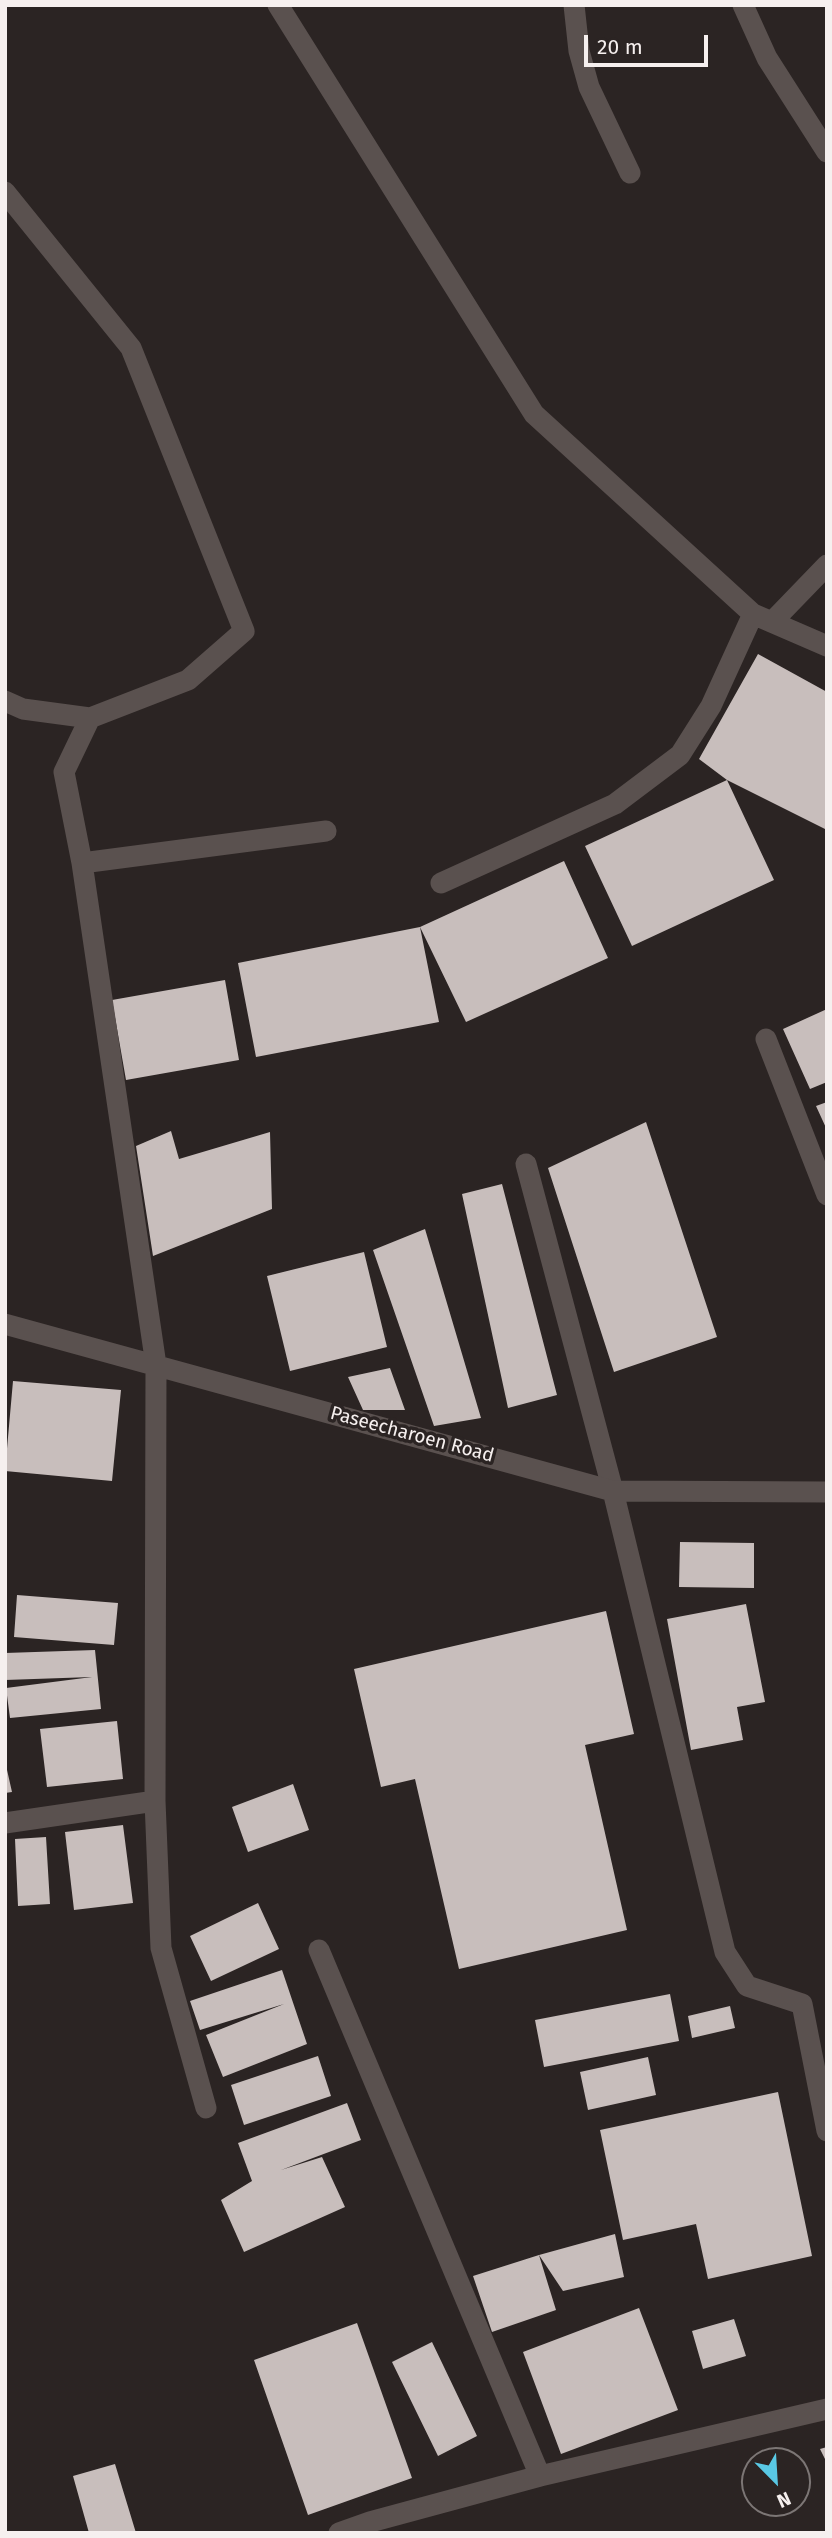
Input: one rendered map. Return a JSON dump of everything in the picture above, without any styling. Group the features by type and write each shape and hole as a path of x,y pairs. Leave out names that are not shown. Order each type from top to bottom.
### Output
{"street":[{"path":"278,5 534,414 763,618 827,646"},
{"path":"574,5 579,51 589,87 630,173"},
{"path":"743,5 767,58 827,152"},
{"path":"5,192 131,348 244,631 188,680 90,718 23,709 5,701"},
{"path":"440,883 615,804 680,755 763,618 827,565"},
{"path":"90,718 64,772 82,863 156,1365 155,1801 161,1948 206,2108"},
{"path":"82,863 327,831"},
{"path":"766,1039 827,1195"},
{"path":"526,1164 613,1491 725,1952 747,1986 802,2004 827,2132"},
{"name":"Paseecharoen Road","path":"5,1324 613,1491 827,1492"},
{"path":"5,1823 155,1801"},
{"path":"319,1950 540,2476"},
{"path":"339,2533 372,2527 540,2476 827,2409"}],"building":[{"path":"758,654 827,692 827,830 727,780 699,759"},
{"path":"727,780 774,880 632,946 585,846"},
{"path":"564,861 608,958 466,1022 420,927"},
{"path":"420,927 439,1022 256,1057 238,963"},
{"path":"225,980 239,1060 126,1080 112,1000"},
{"path":"827,1009 827,1082 810,1089 783,1029"},
{"path":"827,1102 827,1130 816,1106"},
{"path":"646,1122 717,1337 614,1372 548,1168"},
{"path":"171,1131 179,1159 270,1132 272,1209 153,1256 136,1146"},
{"path":"502,1184 557,1395 508,1408 462,1194"},
{"path":"425,1229 481,1418 434,1426 373,1250"},
{"path":"364,1252 387,1347 290,1371 267,1276"},
{"path":"390,1368 405,1410 363,1410 348,1377"},
{"path":"13,1381 121,1390 112,1481 5,1471"},
{"path":"680,1542 754,1543 754,1588 679,1587"},
{"path":"17,1595 118,1603 114,1645 14,1637"},
{"path":"746,1604 765,1702 737,1707 743,1740 691,1750 667,1619"},
{"path":"606,1611 634,1734 585,1745 627,1930 459,1969 415,1779 381,1787 354,1669"},
{"path":"95,1650 101,1709 10,1718 6,1688 92,1677 5,1680 5,1653"},
{"path":"117,1721 123,1779 47,1787 40,1729"},
{"path":"5,1761 12,1792 5,1793"},
{"path":"293,1784 309,1830 248,1852 232,1807"},
{"path":"123,1825 133,1903 74,1910 65,1832"},
{"path":"46,1837 50,1904 18,1906 15,1839"},
{"path":"258,1903 279,1949 211,1981 190,1936"},
{"path":"282,1970 307,2044 223,2077 206,2035 284,2004 200,2030 190,2001"},
{"path":"670,1994 679,2041 544,2067 535,2020"},
{"path":"730,2006 735,2028 692,2038 688,2016"},
{"path":"318,2056 331,2096 244,2125 231,2085"},
{"path":"648,2057 656,2095 588,2110 580,2072"},
{"path":"778,2092 812,2256 708,2279 696,2224 623,2240 600,2130"},
{"path":"347,2103 361,2140 281,2170 322,2157 345,2207 244,2252 221,2200 252,2181 238,2143"},
{"path":"615,2234 624,2277 563,2291 539,2255"},
{"path":"539,2255 556,2310 492,2332 473,2276"},
{"path":"639,2308 678,2410 561,2454 523,2352"},
{"path":"734,2319 746,2356 703,2369 692,2331"},
{"path":"357,2323 412,2478 308,2515 254,2360"},
{"path":"432,2342 477,2436 438,2456 392,2362"},
{"path":"827,2447 827,2463 820,2449"},
{"path":"115,2464 136,2533 89,2533 73,2476"}]}
